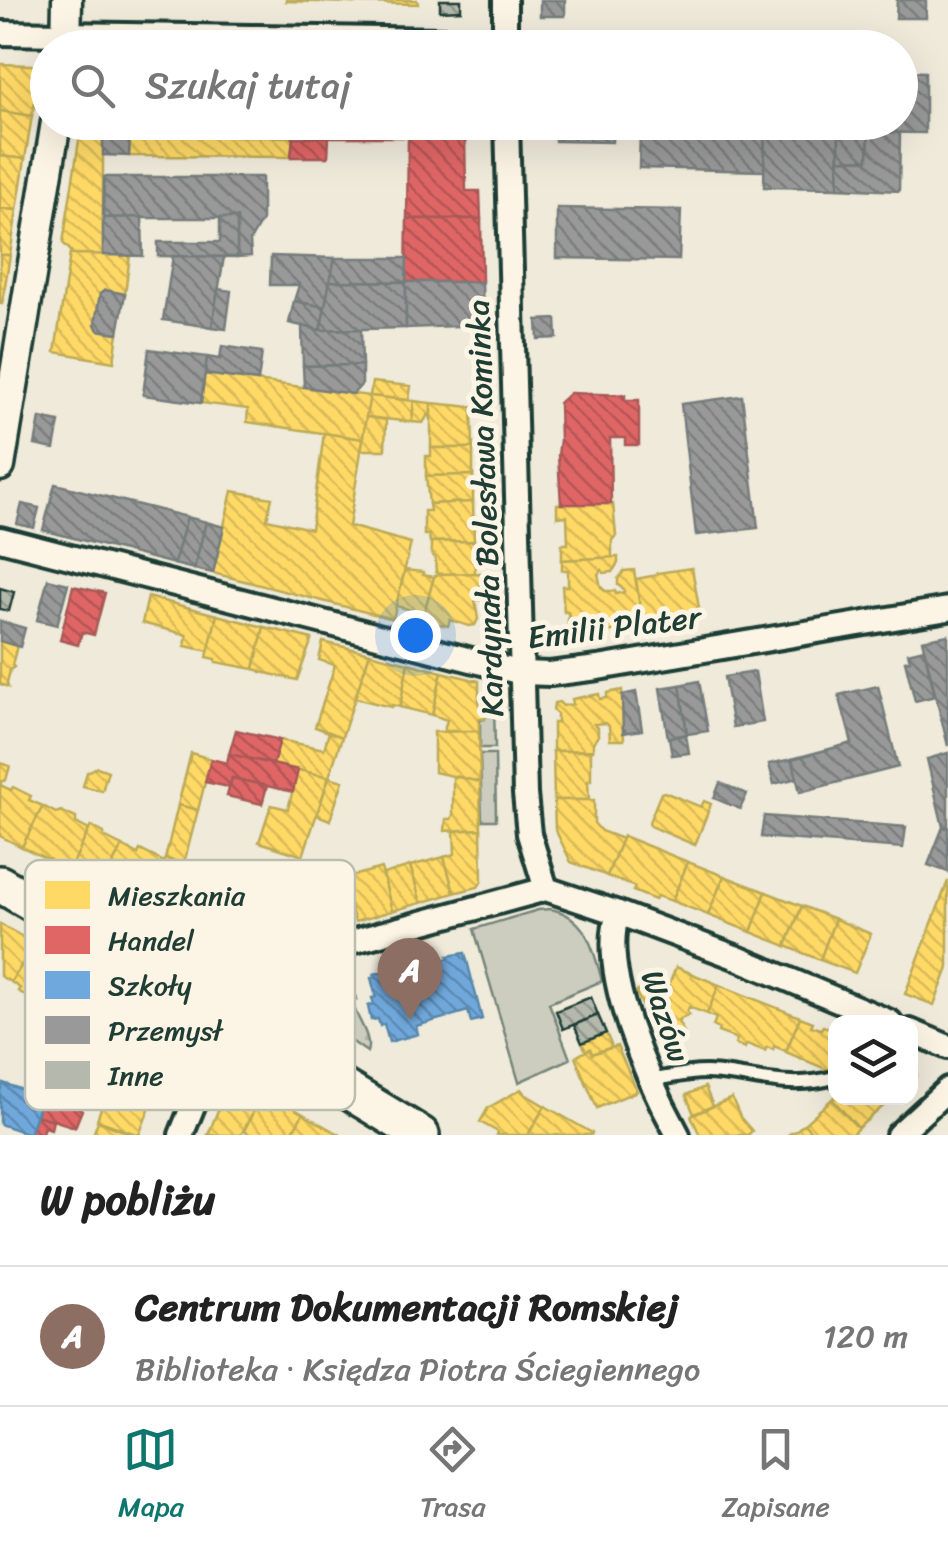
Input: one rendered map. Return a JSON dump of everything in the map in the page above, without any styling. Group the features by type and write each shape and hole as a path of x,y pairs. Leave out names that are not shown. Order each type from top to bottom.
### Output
{"main road":[{"path":"0,884 25,899"},
{"path":"355,1095 421,1135"}],"street":[{"path":"66,30 67,0"},
{"path":"505,0 505,30"},
{"path":"0,33 30,37"},
{"path":"0,466 53,140"},
{"name":"Kardynała Bolesława Kominka","path":"507,140 526,814 546,889"},
{"name":"Emilii Plater","path":"0,539 522,673 598,668 948,608"},
{"path":"355,941 546,889 735,957 868,1015"},
{"name":"Wazów","path":"618,913 612,939 630,1026 678,1135"},
{"path":"918,1035 948,1048"},
{"path":"898,1135 948,1089"},
{"path":"181,1135 191,1110"}],"lane":[{"path":"652,1080 714,1072 777,1083 814,1083 828,1079"}],"green space":[{"path":"485,705 494,705 495,748 480,748 480,720 485,719"},
{"path":"480,754 495,754 496,820 482,820"},
{"path":"549,909 562,912 580,926 602,981 549,1003 570,1059 519,1082 474,929"},
{"path":"355,1009 366,1035 367,1052 355,1044"}],"building: Mieszkania":[{"path":"352,0 352,3 286,1"},
{"path":"417,0 418,4 352,3"},
{"path":"0,64 30,65 30,116 0,111"},
{"path":"0,111 30,116 25,159 0,156"},
{"path":"79,140 103,140 103,255 70,254 63,243"},
{"path":"130,140 293,140 291,157 129,156"},
{"path":"0,156 25,159 17,210 0,209"},
{"path":"0,209 17,210 10,255 0,255"},
{"path":"70,254 130,255 125,294 105,290 100,294 95,324 98,330 118,333 114,362 55,352"},
{"path":"0,255 10,255 2,304 0,304"},
{"path":"204,374 370,396 363,439 247,422 248,409 201,403"},
{"path":"372,382 411,386 409,400 370,396"},
{"path":"370,396 414,401 412,422 366,417"},
{"path":"414,401 431,403 431,418 428,415 423,423 412,422"},
{"path":"431,403 472,407 473,448 431,448"},
{"path":"366,417 386,420 385,450 361,450"},
{"path":"324,433 363,439 349,526 411,543 393,619 213,573 232,491 272,498 267,519 311,529"},
{"path":"431,448 473,448 473,475 426,476 426,456 431,456"},
{"path":"473,475 473,502 429,504 426,476"},
{"path":"473,502 474,541 430,542 429,535 424,535 424,511 430,511 429,504"},
{"path":"557,504 613,504 616,536 612,540 612,558 562,560 562,544 568,544 567,516 557,517"},
{"path":"474,541 475,574 436,572 431,542"},
{"path":"618,557 612,572 602,570 598,574 601,587 616,594 624,592 618,579 624,571 634,570 643,625 632,627 631,623 616,626 617,630 590,635 589,630 566,637 568,612 564,612 562,586 568,586 568,570 562,570 562,560"},
{"path":"692,568 700,614 643,625 636,579"},
{"path":"405,570 434,577 424,613 396,606"},
{"path":"481,573 481,600 475,600 475,625 450,620 448,626 422,620 434,577"},
{"path":"148,597 217,615 209,651 185,646 187,635 142,623"},
{"path":"217,615 264,627 254,669 207,657"},
{"path":"264,627 312,639 297,680 254,669"},
{"path":"0,641 17,646 8,687 0,684"},
{"path":"323,642 370,653 342,737 315,727 335,665 319,660"},
{"path":"370,653 408,663 400,707 355,698"},
{"path":"408,663 442,672 432,715 400,707"},
{"path":"442,672 479,681 479,705 484,705 485,719 479,719 479,731 444,731 447,720 432,715"},
{"path":"622,690 624,740 610,740 606,723 594,724 598,736 593,750 553,751 553,723 557,723 554,703 573,704 572,699 599,694 600,699 607,698 607,693"},
{"path":"479,731 480,782 434,772 434,732"},
{"path":"329,732 342,737 329,777 273,764 280,740 324,749"},
{"path":"553,751 591,751 589,800 554,800"},
{"path":"191,753 211,759 198,810 178,805"},
{"path":"0,763 10,766 6,780 0,782"},
{"path":"97,767 108,771 102,791 83,786 87,772"},
{"path":"298,770 329,777 303,856 259,842 271,805 288,809"},
{"path":"453,776 480,782 481,829 445,831 446,819 453,815"},
{"path":"329,777 343,781 330,820 317,815"},
{"path":"0,782 43,806 22,847 0,836"},
{"path":"664,792 701,807 704,801 711,804 695,845 650,826"},
{"path":"554,800 594,800 594,823 601,831 622,839 607,876 571,862 555,829"},
{"path":"178,805 198,810 185,860 165,859"},
{"path":"43,806 76,818 76,823 89,830 75,860 49,860 22,847"},
{"path":"91,826 122,846 115,860 75,860"},
{"path":"481,829 482,881 478,887 454,893 444,857 455,854 454,831"},
{"path":"623,836 688,862 672,901 657,896 655,900 607,876"},
{"path":"122,846 160,860 115,860"},
{"path":"444,857 454,893 421,903 410,866"},
{"path":"688,862 724,876 708,915 672,901"},
{"path":"410,866 421,903 392,911 383,874"},
{"path":"381,868 392,911 355,922 355,875"},
{"path":"724,876 766,892 751,932 708,915"},
{"path":"948,881 948,968 934,1005 905,994"},
{"path":"766,892 802,906 786,946 751,932"},
{"path":"802,906 835,919 820,960 786,946"},
{"path":"835,919 871,934 855,973 820,960"},
{"path":"0,924 25,938 25,960 11,982 0,976"},
{"path":"25,960 25,995 11,982"},
{"path":"676,967 719,985 707,1014 689,1007 689,1015 678,1020 684,1033 660,1044 636,992 661,981 669,985"},
{"path":"719,985 800,1017 786,1051 774,1046 773,1050 767,1047 765,1051 747,1044 745,1048 735,1044 737,1039 718,1032 713,1026 716,1018 707,1014"},
{"path":"800,1017 813,1022 811,1026 828,1028 828,1070 786,1052"},
{"path":"606,1033 612,1047 592,1054 590,1049 586,1051 582,1043"},
{"path":"617,1046 637,1091 597,1108 575,1057 590,1049 592,1054"},
{"path":"705,1087 713,1106 694,1114 686,1095"},
{"path":"521,1089 545,1106 528,1135 497,1135 480,1122 488,1108"},
{"path":"732,1098 740,1117 752,1131 748,1135 700,1135 691,1116"},
{"path":"828,1103 837,1105 858,1128 851,1135 814,1135 804,1124"},
{"path":"837,1105 885,1105 858,1128"},
{"path":"545,1106 592,1133 591,1135 528,1135"},
{"path":"100,1110 149,1110 139,1135 97,1120"},
{"path":"218,1110 254,1110 241,1135 208,1135"},
{"path":"254,1110 296,1110 303,1114 291,1135 251,1135 244,1131"},
{"path":"303,1114 340,1135 291,1135"},
{"path":"98,1121 134,1135 93,1135"},
{"path":"804,1124 814,1135 788,1135 793,1133"}],"building: Handel":[{"path":"293,140 329,140 328,157 291,157"},
{"path":"408,140 465,140 466,191 480,191 481,219 407,219"},
{"path":"407,219 481,219 482,282 406,282"},
{"path":"570,393 625,395 625,400 639,400 639,445 625,445 625,438 610,438 611,504 561,504 559,403"},
{"path":"73,586 105,593 94,635 82,632 78,645 60,640"},
{"path":"236,730 280,740 273,764 229,754"},
{"path":"229,754 298,770 293,792 232,778 229,787 205,782 211,759 227,763"},
{"path":"232,778 267,786 262,804 227,796"},
{"path":"38,1110 82,1110 75,1127 36,1115"},
{"path":"36,1115 53,1120 51,1129 44,1127 41,1135 29,1134"}],"building: Szkoły":[{"path":"465,953 482,1019 471,1022 468,1011 416,1026 418,1034 389,1042 384,1024 380,1026 378,1019 371,1020 368,1006 374,1004 372,998 376,997 371,978 374,974"},
{"path":"3,1083 25,1091 25,1110 37,1110 29,1134 0,1124"}],"building: Przemysł":[{"path":"540,0 565,0 565,16 540,16"},
{"path":"897,0 926,0 926,18 896,18"},
{"path":"918,72 925,72 925,133 918,133"},
{"path":"103,140 130,140 129,156 103,155"},
{"path":"555,140 612,140 612,142"},
{"path":"640,140 765,140 764,171 639,168"},
{"path":"765,140 839,140 838,188 764,187"},
{"path":"839,140 869,140 868,160 839,159"},
{"path":"869,140 900,140 899,191 838,188 839,159 868,160"},
{"path":"104,177 262,177 262,220 250,241 251,256 237,257 237,218 103,218"},
{"path":"557,208 681,210 679,260 557,258"},
{"path":"142,217 143,256 103,255 103,218"},
{"path":"220,218 237,218 237,257 158,256 158,242 220,242"},
{"path":"173,256 224,257 212,327 163,320"},
{"path":"271,256 335,258 325,307 294,301 299,285 270,285"},
{"path":"335,258 407,258 406,282 330,281"},
{"path":"330,281 406,282 406,328 320,330"},
{"path":"406,282 482,282 483,325 406,328"},
{"path":"218,289 231,291 226,329 212,327"},
{"path":"105,290 125,294 118,333 98,330 95,324 100,294"},
{"path":"294,301 325,307 320,330 289,323"},
{"path":"556,319 557,338 538,339 537,320"},
{"path":"302,326 320,330 361,329 362,365 303,366"},
{"path":"222,346 262,352 258,381 204,374 207,357 220,359"},
{"path":"149,349 207,357 201,403 143,395"},
{"path":"362,365 362,384 353,394 304,387 303,366"},
{"path":"742,396 758,528 696,535 681,404"},
{"path":"40,418 59,422 54,449 35,445"},
{"path":"55,484 187,517 174,564 43,530"},
{"path":"22,504 39,508 34,528 17,524"},
{"path":"187,517 206,522 194,569 174,564"},
{"path":"206,522 224,527 213,573 194,569"},
{"path":"48,579 68,584 57,625 37,620"},
{"path":"0,621 25,628 20,647 0,641"},
{"path":"948,635 948,746 922,640"},
{"path":"924,649 935,696 915,701 905,661 910,660 908,653"},
{"path":"755,672 763,722 733,727 724,677"},
{"path":"699,681 708,731 687,734 680,685"},
{"path":"680,685 687,734 668,738 660,688"},
{"path":"878,686 898,767 800,792 792,759 852,743 839,695"},
{"path":"636,692 642,730 623,733 622,695"},
{"path":"686,735 689,753 672,755 669,737"},
{"path":"948,753 948,828 943,827 927,759"},
{"path":"792,759 797,778 774,784 769,764"},
{"path":"720,783 747,794 740,809 714,798"},
{"path":"764,816 906,827 903,848 761,837"},
{"path":"943,827 948,828 948,872 928,865"}],"building: Inne":[{"path":"440,0 461,0 461,10 440,11"},
{"path":"0,588 14,592 9,611 0,609"},
{"path":"591,997 598,1015 563,1029 556,1011"},
{"path":"598,1015 606,1033 582,1043 574,1025"}],"place":[{"name":"Centrum Dokumentacji Romskiej","path":"410,1020"}]}
